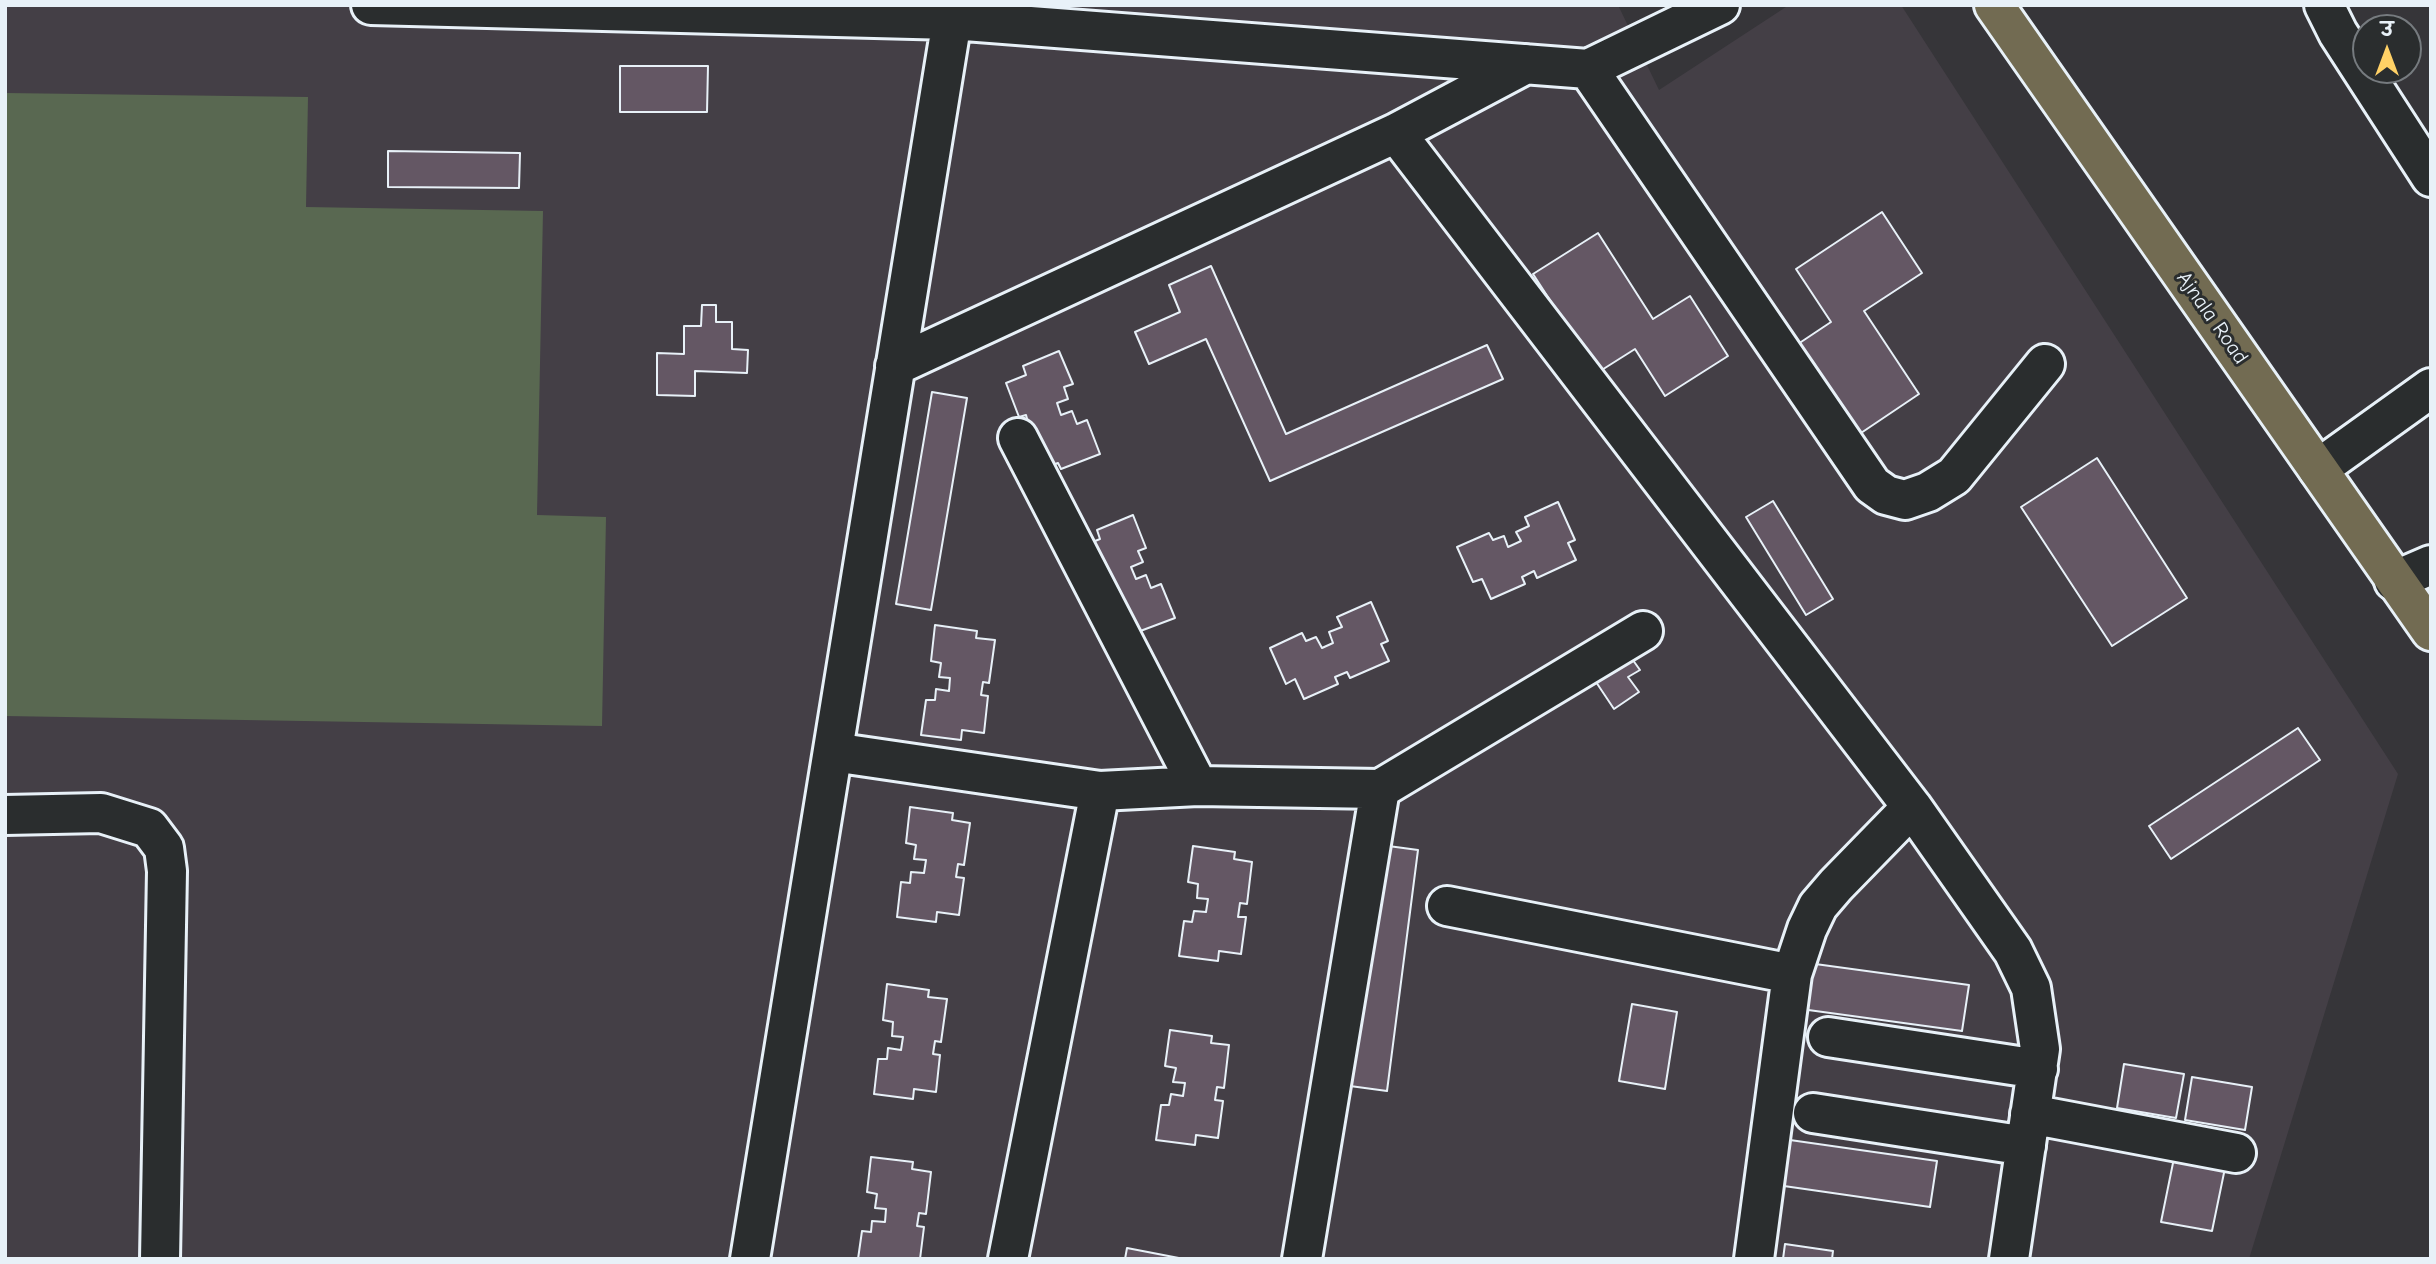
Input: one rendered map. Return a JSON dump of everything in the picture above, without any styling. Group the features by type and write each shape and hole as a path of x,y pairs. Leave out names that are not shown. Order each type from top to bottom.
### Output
{"highway":[{"name":"Ajnala Road","path":"1994,5 2431,631"}],"street":[{"path":"371,5 952,20 1588,69 1720,5"},
{"path":"2324,5 2338,33 2431,177"},
{"path":"750,1259 952,20"},
{"path":"895,366 1396,133 1527,64"},
{"path":"1588,69 1872,485 1886,495 1905,500 1928,492 1954,476 2045,365"},
{"path":"1396,133 1912,807 2013,951 2031,988 2040,1049 2009,1259"},
{"path":"2318,470 2431,388"},
{"path":"1018,438 1198,786"},
{"path":"2394,581 2431,565"},
{"path":"833,752 1100,790 1198,786 1380,789 1643,631"},
{"path":"1302,1259 1380,789"},
{"path":"1008,1259 1100,790"},
{"path":"1754,1259 1793,974 1818,906 1912,807"},
{"path":"5,815 101,813 149,828 164,848 167,871 160,1259"},
{"path":"1447,906 1793,974"},
{"path":"1828,1037 2038,1069"},
{"path":"1813,1113 2028,1130 2236,1153"}],"shaded area":[{"path":"5,5 1618,5 1659,90 1789,5 1901,5 2398,774 2249,1259 5,1259"}],"green space":[{"path":"5,93 308,97 306,207 543,211 537,515 606,517 602,726 5,716"}],"building":[{"path":"620,66 708,66 707,112 620,112"},
{"path":"388,151 520,153 519,188 388,187"},
{"path":"1882,212 1922,273 1864,311 1919,394 1858,435 1798,344 1831,322 1796,269"},
{"path":"1598,233 1653,319 1690,296 1728,356 1665,396 1635,349 1597,373 1533,274"},
{"path":"1211,266 1286,434 1487,345 1503,379 1270,481 1206,339 1149,364 1135,332 1180,312 1169,285"},
{"path":"702,305 716,305 716,322 732,322 732,349 748,350 747,373 695,371 695,396 657,395 657,353 684,354 684,326 701,326"},
{"path":"1059,351 1073,384 1064,387 1068,399 1057,403 1061,415 1072,411 1077,424 1087,420 1100,454 1061,469 1058,463 1041,469 1026,415 1019,417 1006,383 1026,375 1023,366"},
{"path":"932,392 967,398 931,610 896,604"},
{"path":"2097,458 2187,598 2112,646 2021,507"},
{"path":"1773,501 1833,599 1806,615 1746,517"},
{"path":"1558,502 1575,540 1568,543 1576,560 1537,578 1534,571 1522,577 1525,584 1491,599 1482,579 1473,582 1457,547 1489,533 1493,540 1504,536 1508,547 1521,541 1516,532 1529,526 1525,517"},
{"path":"1133,515 1146,548 1138,551 1143,562 1131,567 1136,579 1146,575 1151,588 1161,584 1175,618 1135,633 1080,547 1100,539 1097,530"},
{"path":"1371,602 1388,641 1381,644 1389,661 1350,678 1347,672 1335,677 1338,684 1304,699 1295,679 1286,684 1270,648 1302,633 1306,641 1316,637 1322,648 1333,643 1329,632 1342,627 1337,617"},
{"path":"935,625 977,631 976,638 995,640 989,683 983,682 981,695 988,696 984,733 962,730 961,740 921,735 926,700 935,700 936,689 949,691 950,678 939,677 941,663 931,661"},
{"path":"1630,656 1640,670 1628,677 1639,692 1614,709 1594,679"},
{"path":"2298,728 2320,760 2171,859 2149,826"},
{"path":"910,807 953,813 952,820 970,823 964,865 958,864 956,877 964,878 959,915 937,912 936,922 897,917 901,882 910,883 911,872 924,873 926,860 914,859 916,845 906,843"},
{"path":"1381,845 1418,850 1387,1091 1350,1086"},
{"path":"1193,846 1235,852 1234,859 1252,862 1247,904 1240,903 1238,917 1246,917 1241,954 1219,951 1218,961 1179,956 1184,921 1192,922 1194,911 1206,912 1208,899 1197,898 1198,884 1188,882"},
{"path":"1808,963 1969,985 1962,1031 1801,1009"},
{"path":"887,984 929,990 928,997 947,999 941,1042 935,1041 933,1054 940,1055 936,1092 914,1089 913,1099 874,1094 878,1059 887,1059 888,1048 901,1050 903,1037 892,1036 893,1022 883,1020"},
{"path":"1632,1004 1677,1012 1665,1089 1619,1081"},
{"path":"1170,1030 1212,1036 1211,1043 1229,1045 1224,1088 1217,1087 1215,1100 1223,1101 1218,1138 1196,1135 1195,1145 1156,1140 1161,1105 1169,1105 1171,1094 1183,1096 1185,1083 1173,1082 1176,1068 1165,1066"},
{"path":"2124,1064 2184,1074 2176,1118 2117,1108"},
{"path":"2192,1077 2252,1087 2245,1130 2185,1120"},
{"path":"1776,1138 1937,1161 1930,1207 1770,1184"},
{"path":"871,1157 913,1162 912,1169 931,1172 926,1214 919,1213 917,1226 924,1227 920,1259 858,1259 862,1231 871,1232 872,1221 885,1222 886,1209 875,1208 877,1194 867,1192"},
{"path":"2174,1158 2225,1168 2212,1231 2161,1222"},
{"path":"1785,1244 1833,1251 1832,1259 1783,1259"},
{"path":"1127,1248 1184,1259 1125,1259"}]}
